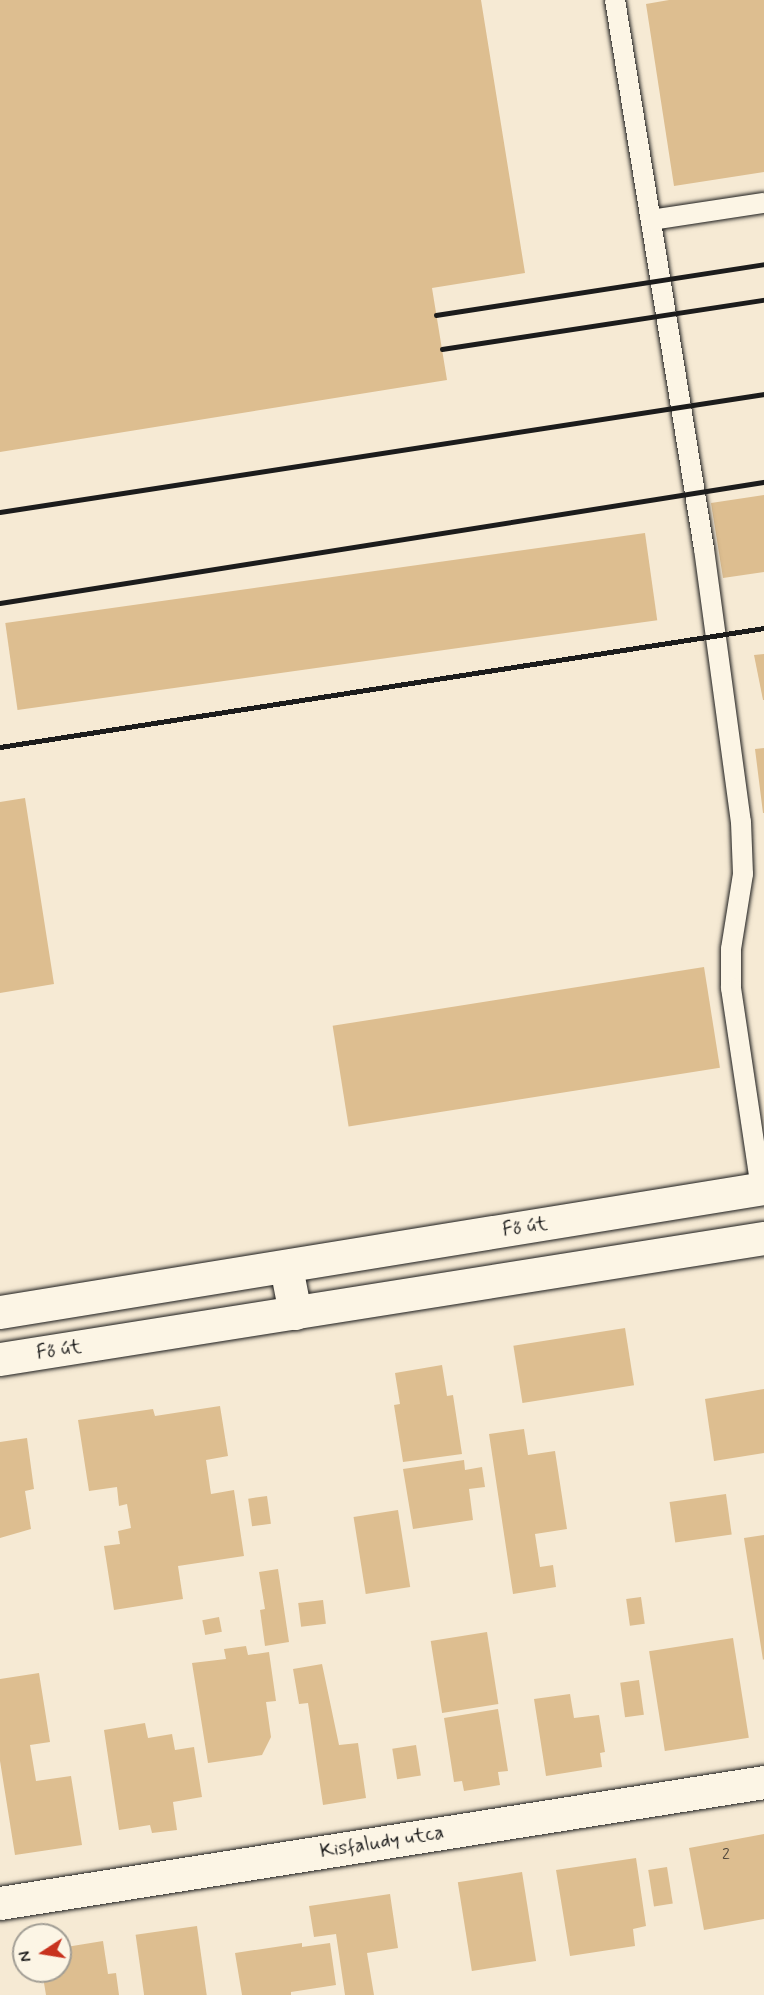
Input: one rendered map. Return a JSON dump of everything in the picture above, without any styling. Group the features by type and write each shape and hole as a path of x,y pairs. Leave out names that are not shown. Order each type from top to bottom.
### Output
{"street":[{"name":"Fő út","path":"0,1312 762,1188"},
{"name":"Fő út","path":"0,1359 764,1238"},
{"path":"286,1267 295,1312"},
{"name":"Kisfaludy utca","path":"0,1903 764,1782"}],"lane":[{"path":"615,0 704,549 741,822 743,874 731,949 730,988 762,1188"},
{"path":"651,220 764,203"}],"building":[{"path":"0,0 481,0 525,273 432,288 447,380 0,452"},
{"path":"669,0 764,0 764,172 674,186 646,4"},
{"path":"764,495 764,572 723,578 711,503"},
{"path":"645,533 657,620 18,710 5,623"},
{"path":"764,654 764,700 763,700 754,655"},
{"path":"764,748 764,813 763,813 755,749"},
{"path":"25,798 54,984 0,993 0,802"},
{"path":"704,967 720,1068 349,1127 333,1026"},
{"path":"625,1328 634,1385 522,1403 513,1346"},
{"path":"442,1365 447,1396 453,1395 462,1454 403,1462 394,1405 400,1404 395,1373"},
{"path":"764,1389 764,1453 714,1461 705,1399"},
{"path":"220,1406 228,1456 206,1460 211,1494 234,1490 244,1556 178,1566 183,1599 114,1610 104,1546 120,1544 118,1531 131,1528 127,1504 119,1506 117,1487 89,1491 78,1420 153,1409 155,1416"},
{"path":"524,1429 528,1455 555,1451 567,1529 535,1534 540,1567 553,1565 556,1587 513,1594 489,1434"},
{"path":"27,1438 34,1489 25,1491 31,1529 0,1538 0,1442"},
{"path":"464,1460 465,1470 482,1467 485,1487 469,1489 473,1520 413,1529 403,1469"},
{"path":"726,1494 732,1535 675,1543 670,1502"},
{"path":"267,1496 271,1524 252,1526 248,1499"},
{"path":"398,1510 410,1587 366,1594 354,1517"},
{"path":"764,1535 764,1659 763,1660 744,1538"},
{"path":"278,1569 289,1642 265,1646 260,1610 265,1609 259,1572"},
{"path":"641,1597 645,1624 630,1626 626,1599"},
{"path":"323,1600 326,1624 301,1627 298,1603"},
{"path":"219,1617 222,1632 205,1635 202,1620"},
{"path":"487,1632 498,1704 442,1713 431,1641"},
{"path":"733,1638 749,1738 665,1751 649,1651"},
{"path":"246,1646 248,1655 269,1652 276,1701 266,1702 271,1737 262,1755 208,1763 192,1663 226,1659 224,1649"},
{"path":"322,1664 339,1745 358,1743 366,1798 323,1805 308,1703 299,1704 293,1669"},
{"path":"39,1673 50,1742 30,1745 36,1781 71,1776 82,1845 15,1855 0,1761 0,1679"},
{"path":"639,1680 644,1715 625,1717 620,1683"},
{"path":"570,1694 574,1718 599,1715 605,1752 600,1753 602,1767 546,1776 534,1699"},
{"path":"498,1709 508,1771 498,1772 500,1785 464,1791 462,1781 454,1782 444,1718"},
{"path":"145,1723 148,1738 172,1734 175,1750 194,1747 202,1797 173,1802 177,1830 152,1833 150,1825 119,1830 104,1730"},
{"path":"416,1745 421,1776 397,1779 392,1749"},
{"path":"764,1834 764,1919 704,1930 689,1848"},
{"path":"636,1858 646,1926 633,1929 635,1946 570,1956 556,1870"},
{"path":"667,1867 673,1904 654,1907 648,1870"},
{"path":"522,1872 536,1961 472,1971 458,1882"},
{"path":"390,1894 398,1948 367,1953 374,1995 345,1995 336,1934 314,1937 309,1906"},
{"path":"197,1926 207,1995 144,1995 136,1935"},
{"path":"103,1941 108,1974 116,1973 119,1995 46,1995 44,1983 72,1983 72,1946"},
{"path":"302,1943 302,1947 330,1943 336,1985 291,1992 291,1995 242,1995 235,1953"}],"railway":[{"path":"436,315 764,264"},
{"path":"442,349 764,300"},
{"path":"0,512 764,394"},
{"path":"0,603 764,482"},
{"path":"0,747 764,628"}]}
